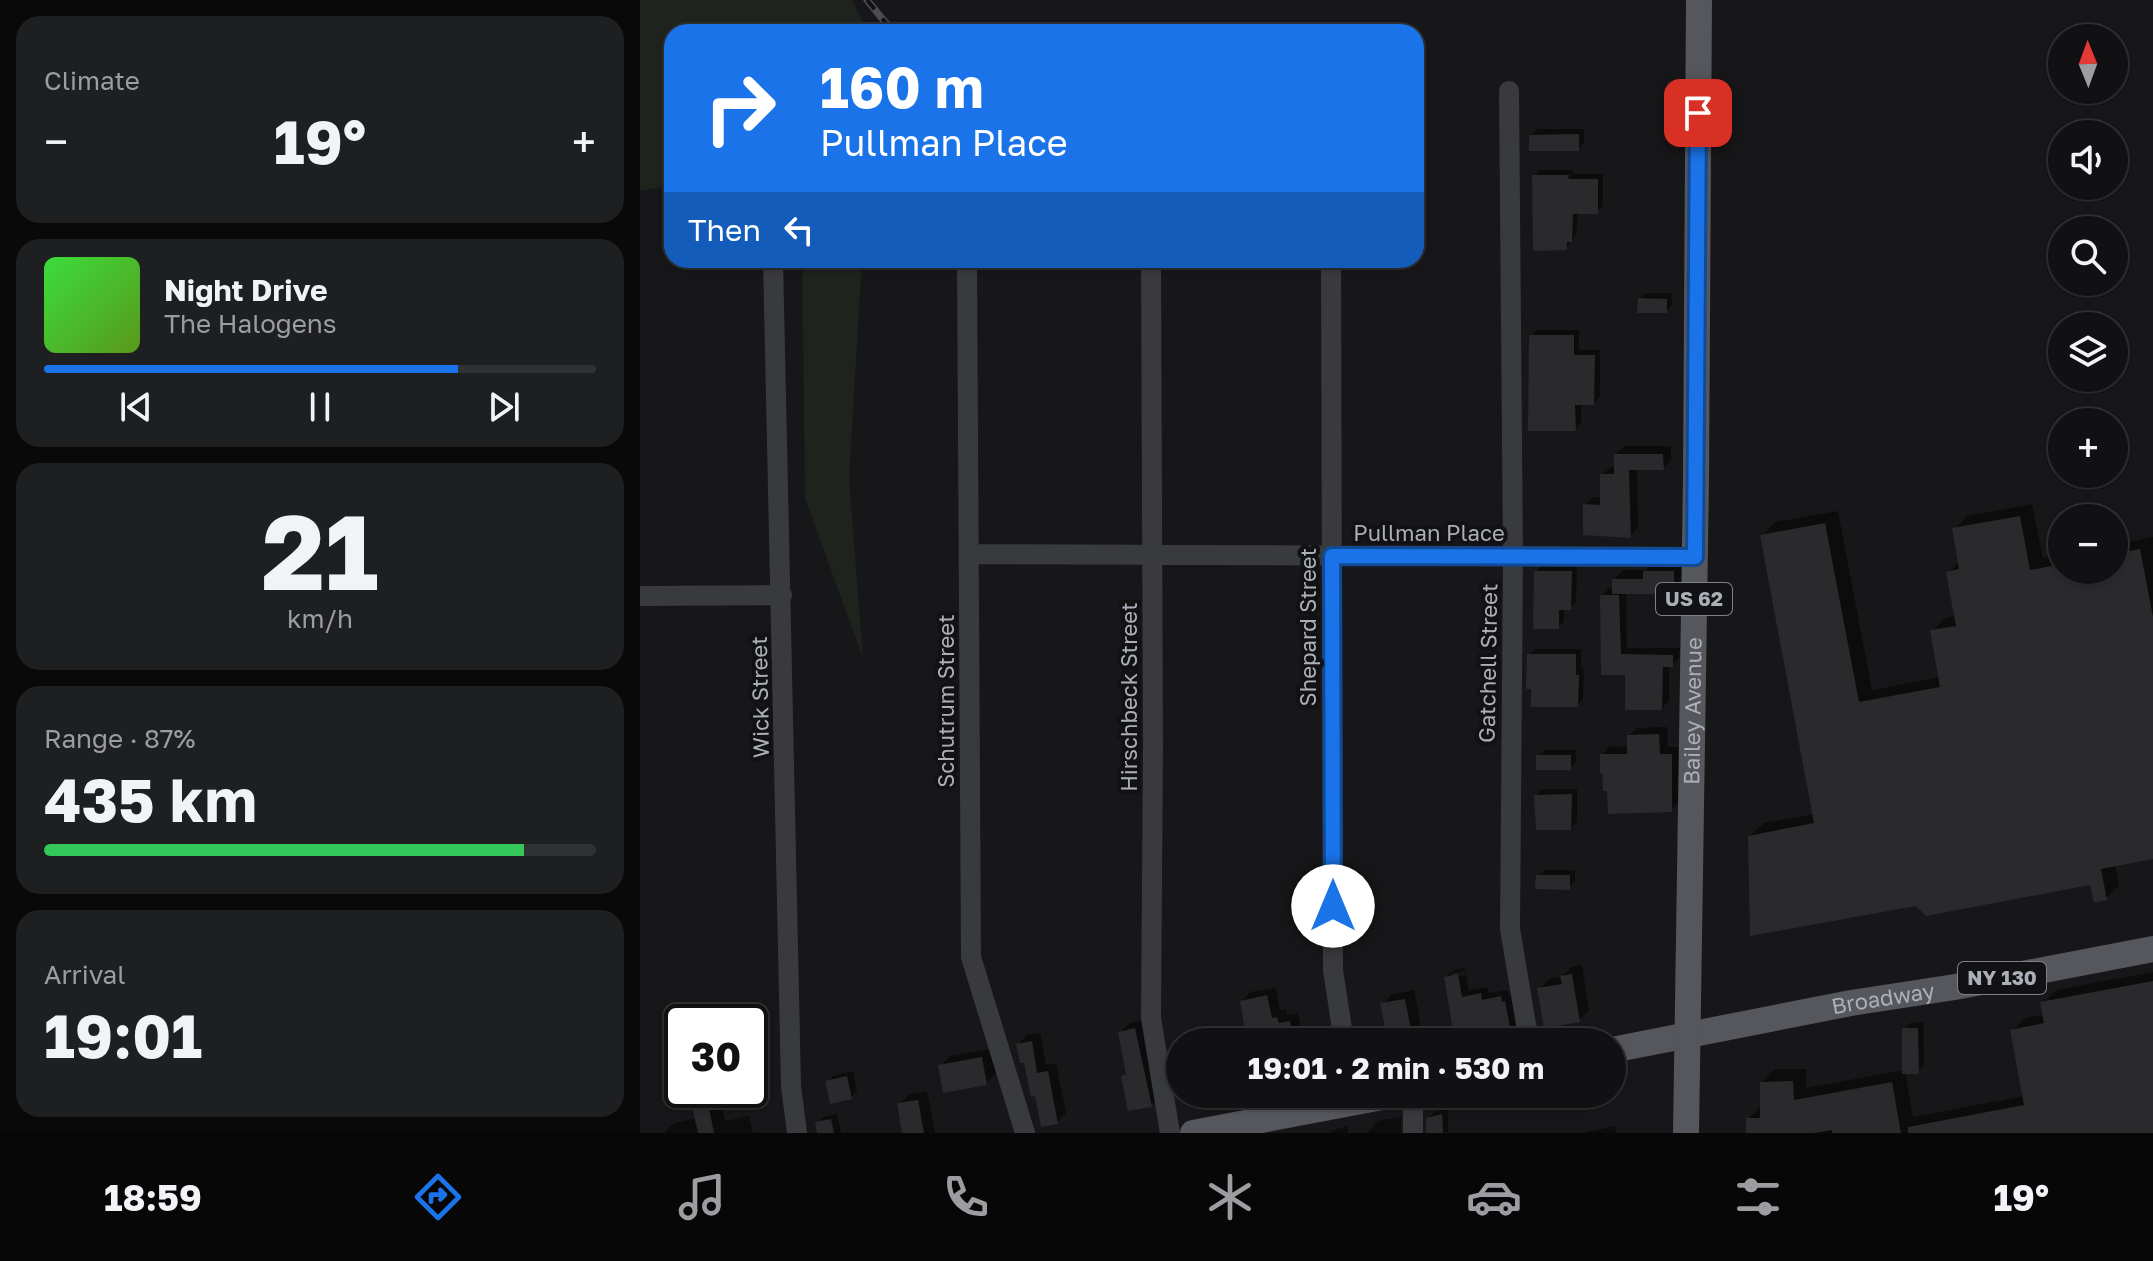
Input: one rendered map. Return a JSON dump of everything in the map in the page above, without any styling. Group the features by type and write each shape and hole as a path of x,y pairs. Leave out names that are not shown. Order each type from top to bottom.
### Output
{"main road":[{"name":"Bailey Avenue","path":"1686,1133 1699,0"},
{"name":"Broadway","path":"1626,1047 2153,949"},
{"path":"1193,1133 1222,1130 1313,1108"}],"street":[{"name":"Gatchell Street","path":"1509,91 1513,557 1510,929 1527,1028"},
{"name":"Wick Street","path":"773,268 791,1086 797,1133"},
{"name":"Schutrum Street","path":"967,268 971,957 1025,1133"},
{"name":"Hirschbeck Street","path":"1151,268 1151,1018 1170,1133"},
{"name":"Shepard Street","path":"1331,268 1333,970 1342,1028"},
{"name":"Pullman Place","path":"970,554 1695,557"},
{"path":"640,596 782,595"},
{"path":"1413,1108 1413,1133"}],"shaded area":[{"path":"640,0 852,0 863,24 664,24 664,186 640,191"},
{"path":"802,268 862,268 849,478 863,658 805,498"}],"building":[{"path":"1579,134 1579,151 1529,151 1529,135"},
{"path":"1532,175 1598,179 1598,214 1573,214 1572,242 1567,242 1567,250 1533,251"},
{"path":"1638,298 1667,299 1667,313 1637,313"},
{"path":"1529,335 1574,335 1574,355 1595,355 1594,405 1575,405 1576,431 1528,431"},
{"path":"1614,454 1663,454 1664,470 1629,470 1631,538 1583,535 1583,504 1600,505 1600,474 1614,474"},
{"path":"2020,516 2030,570 2048,567 2048,584 2128,584 2128,551 2140,549 2153,617 2153,859 2101,869 2107,900 2094,903 2090,885 1926,916 1916,906 1750,936 1748,836 1814,823 1760,535 1825,523 1859,702 1940,687 1930,630 1956,626 1946,572 1959,569 1952,528"},
{"path":"1534,571 1572,571 1571,610 1559,610 1559,629 1533,629"},
{"path":"1643,571 1674,571 1674,594 1612,594 1612,579 1643,579"},
{"path":"1600,595 1619,595 1621,654 1673,655 1673,667 1663,667 1662,710 1625,710 1625,675 1601,675"},
{"path":"1527,654 1576,654 1578,707 1531,707 1531,689 1526,689"},
{"path":"1659,734 1660,754 1672,754 1672,812 1608,814 1607,791 1603,791 1600,773 1600,754 1627,754 1627,735"},
{"path":"1536,755 1571,755 1571,770 1536,770"},
{"path":"1572,794 1571,830 1536,830 1534,795"},
{"path":"1536,875 1570,875 1570,890 1535,889"},
{"path":"1458,974 1462,997 1481,993 1482,1000 1501,996 1502,1002 1505,1001 1510,1028 1453,1028 1444,977"},
{"path":"1572,974 1580,1022 1544,1028 1537,988 1562,984 1560,976"},
{"path":"2153,981 2153,1133 1908,1133 1908,1127 2024,1105 2010,1030 2044,1023 2040,1002"},
{"path":"1267,995 1272,1018 1277,1017 1279,1023 1290,1021 1291,1028 1245,1028 1240,1001"},
{"path":"1405,999 1411,1028 1385,1028 1380,1003"},
{"path":"1135,1028 1152,1107 1128,1111 1121,1076 1126,1074 1118,1032"},
{"path":"1902,1028 1918,1028 1919,1074 1902,1074"},
{"path":"1032,1041 1037,1073 1048,1071 1058,1124 1041,1127 1035,1096 1031,1097 1024,1063 1020,1063 1016,1044"},
{"path":"982,1057 987,1085 943,1093 938,1065"},
{"path":"847,1076 852,1099 830,1104 825,1081"},
{"path":"1793,1081 1794,1100 1892,1082 1901,1133 1832,1133 1832,1130 1815,1133 1746,1133 1746,1118 1760,1118 1760,1082"},
{"path":"918,1100 924,1133 902,1133 897,1103"},
{"path":"692,1108 709,1108 714,1133 698,1133"},
{"path":"1442,1114 1443,1133 1426,1133 1426,1118"},
{"path":"831,1119 834,1133 817,1133 815,1122"}],"railway":[{"path":"867,0 887,24"}],"route":[{"path":"1333,906 1332,556 1695,557 1698,113"}]}
